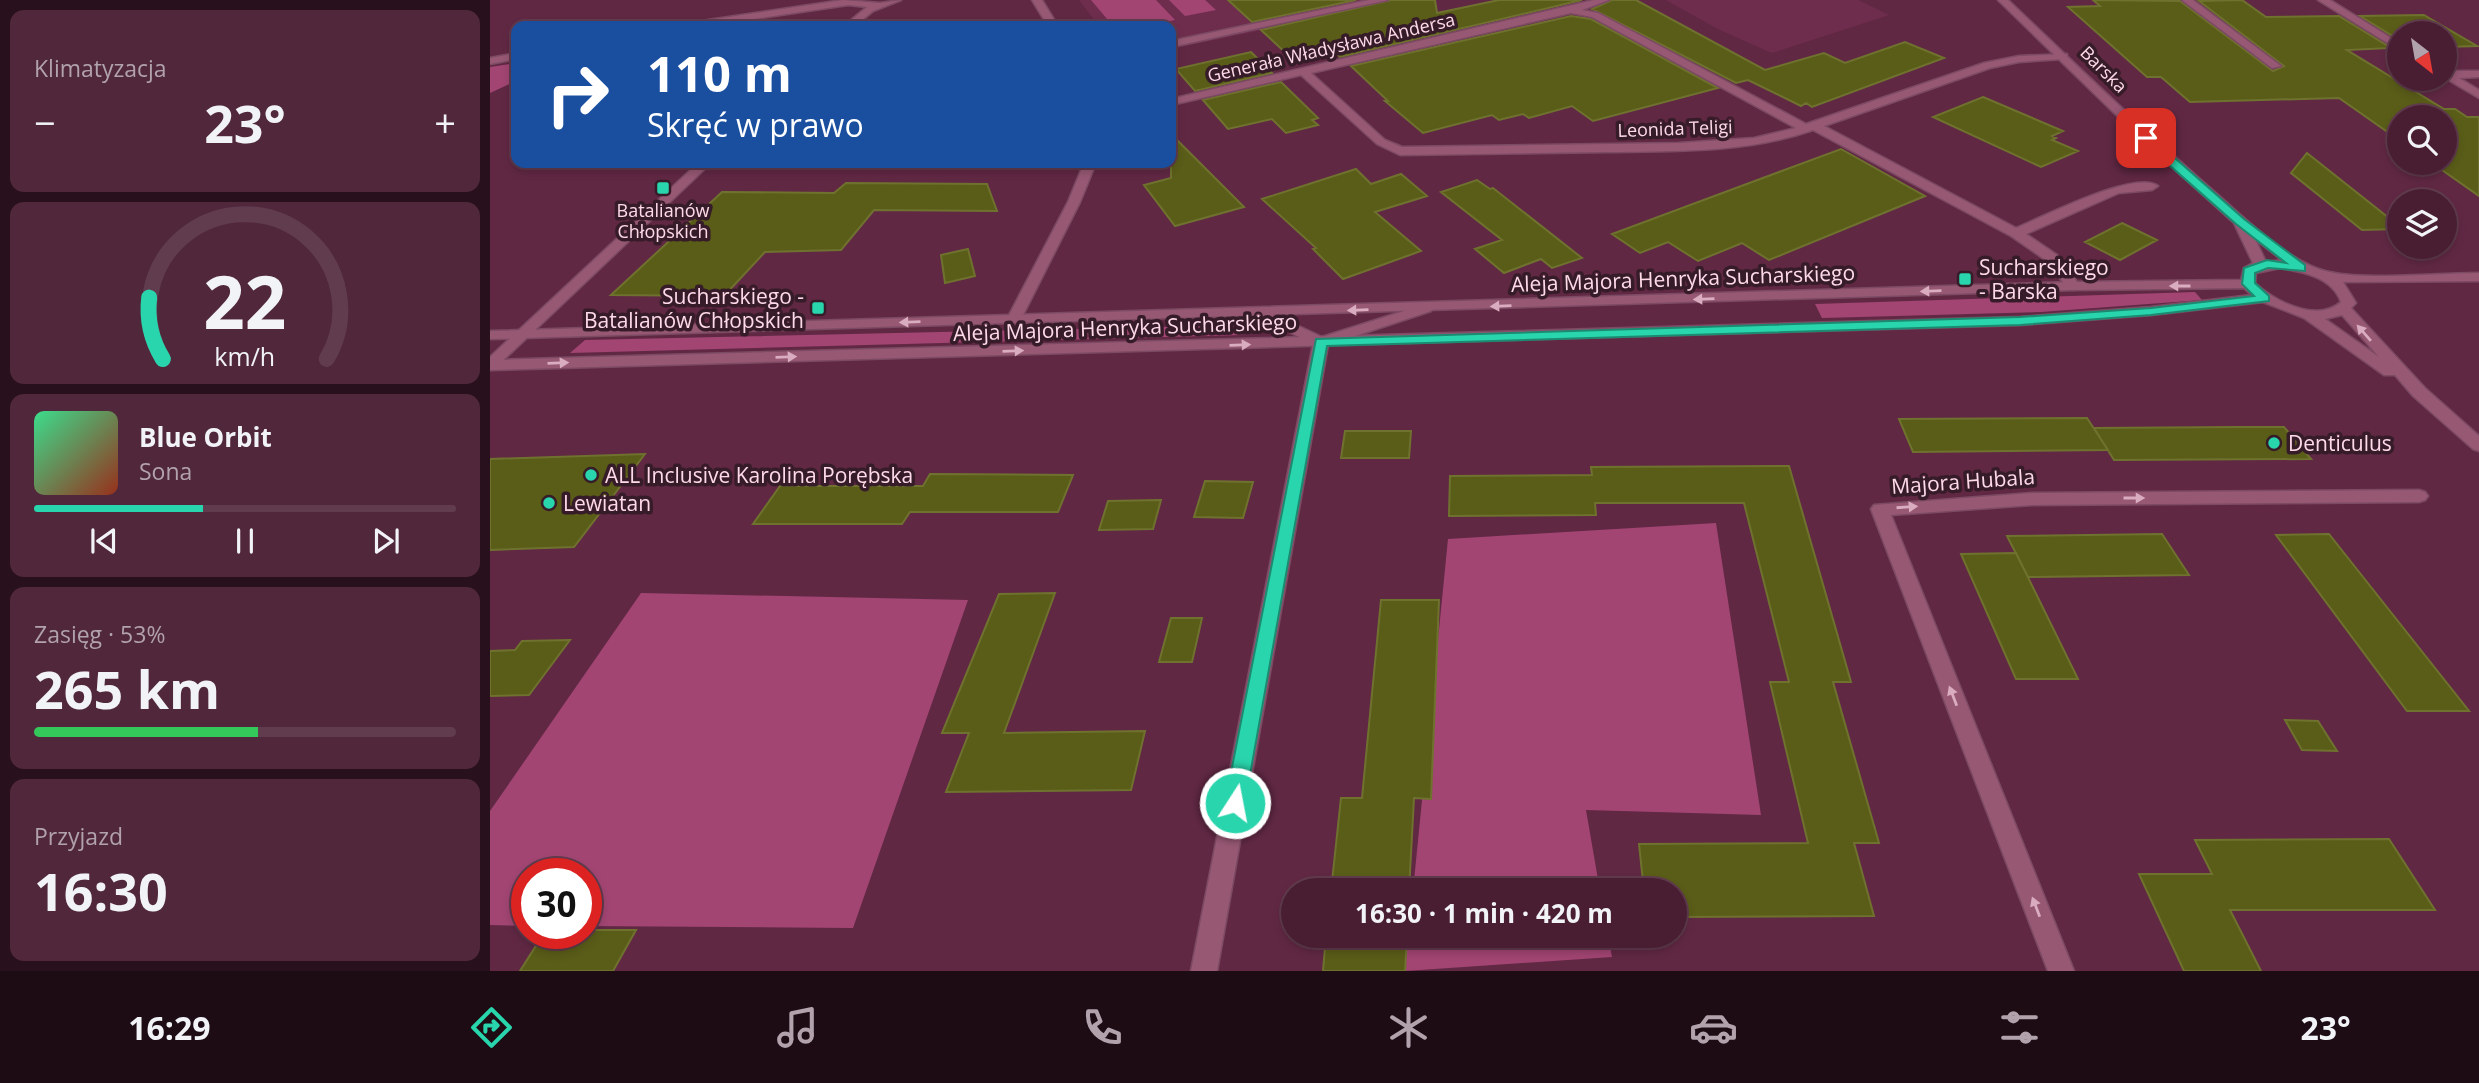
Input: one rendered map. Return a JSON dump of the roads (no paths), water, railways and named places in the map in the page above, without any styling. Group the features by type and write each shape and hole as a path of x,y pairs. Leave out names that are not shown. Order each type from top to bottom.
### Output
{"street":[{"path":"856,21 878,5 896,0"},
{"path":"1037,0 1050,21"},
{"path":"1176,43 1383,0"},
{"name":"Generała Władysława Andersa","path":"1176,101 1572,10 1604,0"},
{"name":"Barska","path":"2003,0 2146,138 2240,221 2301,268"},
{"path":"2187,0 2276,65"},
{"path":"2323,0 2387,40"},
{"path":"720,21 847,1 878,5"},
{"path":"1572,10 1595,15 2016,233 2052,258 2073,286"},
{"name":"Leonida Teligi","path":"1304,72 1381,142 1400,151 1727,145 1781,137 1988,65 2019,59 2063,56"},
{"path":"490,61 511,57"},
{"path":"2457,75 2479,74"},
{"path":"2457,82 2479,95"},
{"path":"490,365 700,168"},
{"path":"1014,319 1074,202 1088,168"},
{"path":"2016,233 2117,189 2152,186"},
{"name":"Barska","path":"2240,221 2261,265"},
{"path":"2419,392 2346,302 2341,288 2323,276 2280,264 2261,265 2249,271 2248,284 2264,299 2307,313 2419,392 2479,446"},
{"path":"2323,276 2362,279 2479,277"},
{"path":"2307,313 2335,313 2346,302 2479,277"},
{"name":"Aleja Majora Henryka Sucharskiego","path":"490,335 2073,286 2248,284"},
{"name":"Aleja Majora Henryka Sucharskiego","path":"490,365 2020,321 2151,312 2264,299"},
{"path":"1259,313 1321,342 1426,308"},
{"path":"1204,971 1321,342"},
{"name":"Majora Hubala","path":"2061,971 1880,509 2032,499 2419,496"}],"place":[{"name":"Batalianów Chłopskich","path":"663,188"},
{"name":"Sucharskiego - Barska","path":"1965,279"},
{"name":"Sucharskiego - Batalianów Chłopskich","path":"818,308"},
{"name":"Denticulus","path":"2274,443"},
{"name":"ALL Inclusive Karolina Porębska","path":"591,475"},
{"name":"Lewiatan","path":"549,503"}]}
